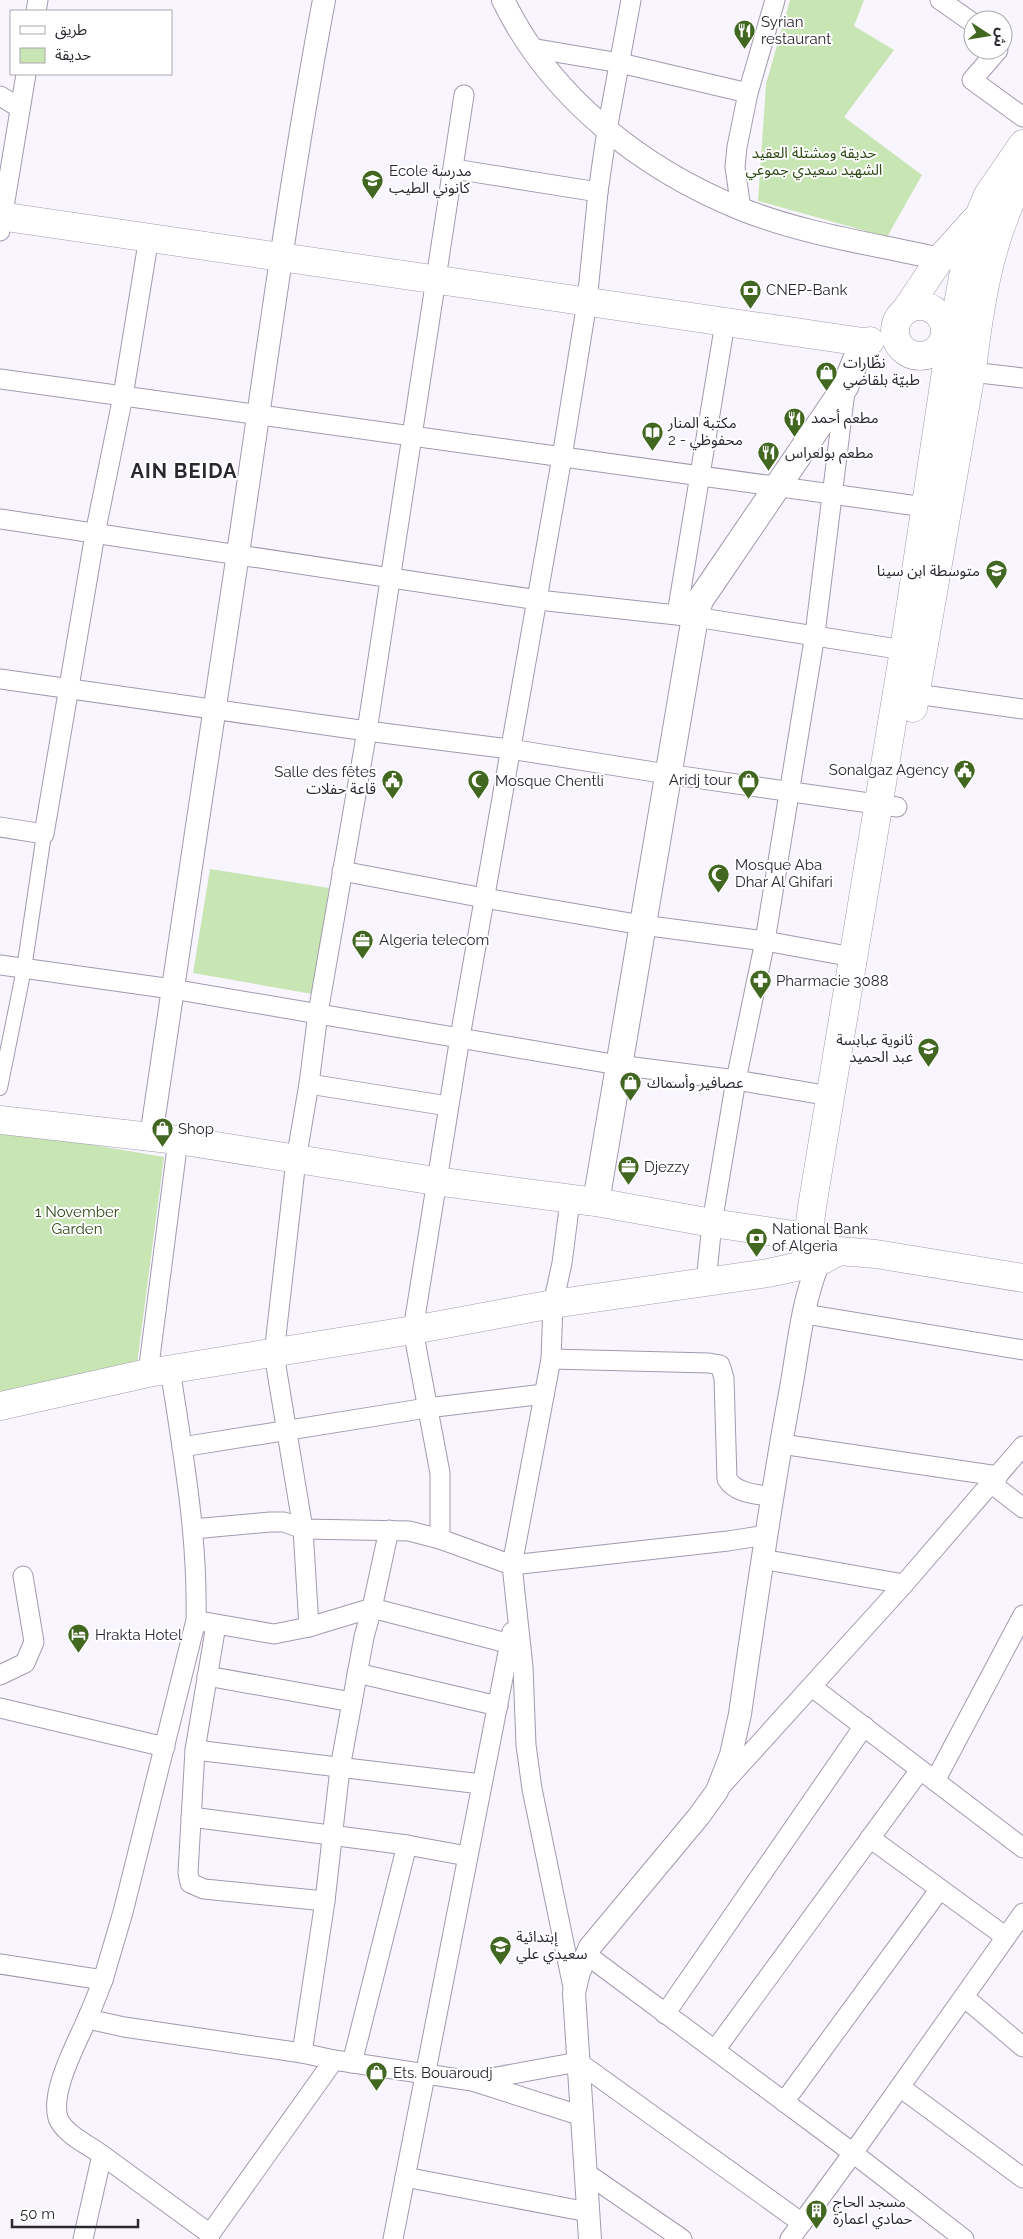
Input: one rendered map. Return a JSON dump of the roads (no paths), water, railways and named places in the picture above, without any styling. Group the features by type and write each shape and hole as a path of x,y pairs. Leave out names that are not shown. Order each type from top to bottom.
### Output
{"main road":[{"path":"818,1255 830,1096 853,957 916,694 953,363 948,328 979,217 1003,171 1023,144"},
{"path":"818,1255 888,805 904,650 925,506 953,363 979,314 999,228 1023,177"},
{"path":"953,363 902,348 897,340 901,317 940,259 979,217"},
{"path":"1,221 281,256 725,323 866,342 953,363"},
{"path":"583,1201 618,1065 667,774 686,615 700,600 845,387 866,342 912,307 930,307 937,312 948,328"},
{"path":"948,328 945,329 941,346 934,352 953,363"},
{"path":"0,1120 178,1140 435,1181 583,1201 712,1223 818,1255 876,1254 1023,1278"},
{"path":"0,1406 159,1371 274,1354 553,1304 768,1273 818,1255"}],"street":[{"path":"152,1137 172,989 281,256 324,0"},
{"path":"503,0 514,23 542,62 607,130 658,168 741,209 792,226 940,259"},
{"path":"741,209 735,166 748,93 775,0"},
{"path":"940,0 963,15"},
{"path":"440,1539 440,1473 413,1330 435,1181 510,749 538,600 587,302 598,192 607,130 620,63 627,1"},
{"path":"532,48 620,63 748,93"},
{"path":"989,60 972,80 1023,117"},
{"path":"1,221 26,75"},
{"path":"309,1628 303,1528 274,1354 296,1160 309,1084 318,1013 367,731 438,279 464,95"},
{"path":"0,96 20,108"},
{"path":"454,169 598,192"},
{"path":"0,1088 24,969 44,834 95,534 123,396 149,238"},
{"path":"686,615 700,476 725,323"},
{"path":"953,363 1023,378"},
{"path":"0,379 925,506"},
{"path":"706,1283 712,1223 736,1080 765,941 815,634 834,494 845,387"},
{"path":"0,519 538,600 686,615 815,634 904,650"},
{"path":"0,679 367,731 510,749 667,774 888,805"},
{"path":"916,694 1023,709"},
{"path":"0,827 44,834"},
{"path":"342,871 642,925 765,941 853,957"},
{"path":"0,965 172,989 618,1065 736,1080 830,1096"},
{"path":"309,1084 448,1106"},
{"path":"178,1140 159,1371 182,1447 193,1529 197,1590 196,1620 165,1747 103,1980 88,2019 66,2065 59,2090 58,2118 65,2129 210,2237 334,2060"},
{"path":"583,1201 562,1263 553,1304 550,1358 512,1564 523,1666 526,1745 532,1789 574,1993 590,2239"},
{"path":"717,1791 731,1755 738,1722 781,1444 818,1255"},
{"path":"805,1314 1023,1350"},
{"path":"550,1358 709,1363 720,1365 724,1378 728,1479 730,1484 739,1490 773,1497"},
{"path":"182,1447 427,1408 544,1394"},
{"path":"781,1444 995,1480 1023,1508"},
{"path":"574,1993 579,1972 590,1947 699,1816 717,1791 904,1584 1023,1446"},
{"path":"193,1529 284,1522 303,1528 409,1531 440,1539 512,1564 728,1542 766,1535"},
{"path":"302,2052 325,1901 340,1768 364,1636 389,1530"},
{"path":"762,1559 904,1584"},
{"path":"0,1675 25,1662 34,1642 23,1576"},
{"path":"393,2239 510,1644 515,1598"},
{"path":"196,1620 274,1634 309,1628 372,1608 510,1644"},
{"path":"715,2050 870,1838 928,1775 1023,1615"},
{"path":"216,1625 195,1750 188,1873 190,1882 197,1888 325,1901"},
{"path":"358,1672 498,1706"},
{"path":"208,1676 352,1702"},
{"path":"812,1686 1023,1848"},
{"path":"0,1708 165,1747"},
{"path":"665,2014 864,1726"},
{"path":"195,1750 481,1784"},
{"path":"191,1817 332,1834 468,1856"},
{"path":"870,1838 1006,1937"},
{"path":"352,2063 407,1845"},
{"path":"784,2102 940,1889"},
{"path":"790,2239 853,2154 1023,1913"},
{"path":"587,1955 964,2239"},
{"path":"0,1964 103,1980"},
{"path":"964,1997 1023,2047"},
{"path":"88,2019 124,2027 302,2052 334,2060 472,2082 582,2116"},
{"path":"472,2082 578,2062 802,2223"},
{"path":"900,2087 1023,2178"},
{"path":"83,2239 102,2155"},
{"path":"586,2173 682,2239"},
{"path":"405,2178 588,2212"}],"place":[{"name":"Syrian restaurant","path":"745,50"},
{"name":"Ecole مدرسة كانوني الطيب","path":"373,199"},
{"name":"CNEP-Bank","path":"750,309"},
{"name":"نظّارات طبيّة بلقاضي","path":"827,391"},
{"name":"مطعم أحمد","path":"795,437"},
{"name":"مكتبة المنار 2 - محفوظي","path":"652,451"},
{"name":"مطعم بولعراس","path":"769,472"},
{"name":"متوسطة ابن سينا","path":"996,590"},
{"name":"Sonalgaz Agency","path":"965,789"},
{"name":"Aridj tour","path":"748,799"},
{"name":"Salle des fêtes قاعة حفلات","path":"392,800"},
{"name":"Mosque Chentli","path":"479,800"},
{"name":"Mosque Aba Dhar Al Ghifari","path":"719,893"},
{"name":"Algeria telecom","path":"363,959"},
{"name":"Pharmacie 3088","path":"760,1000"},
{"name":"ثانوية عبابسة عبد الحميد","path":"929,1068"},
{"name":"عصافير وأسماك","path":"631,1102"},
{"name":"Shop","path":"162,1148"},
{"name":"Djezzy","path":"628,1186"},
{"name":"National Bank of Algeria","path":"756,1257"},
{"name":"Hrakta Hotel","path":"79,1654"},
{"name":"إبتدائية سعيدي علي","path":"500,1965"},
{"name":"Ets. Bouaroudj","path":"377,2092"},
{"name":"مسجد الحاج حمادي اعمارة","path":"817,2230"}],"district":[{"name":"AIN BEIDA","path":"184,471"}],"park label":[{"name":"حديقة ومشتلة العقيد الشهيد سعيدي جموعي","path":"814,162"},
{"name":"1 November Garden","path":"77,1220"}]}
